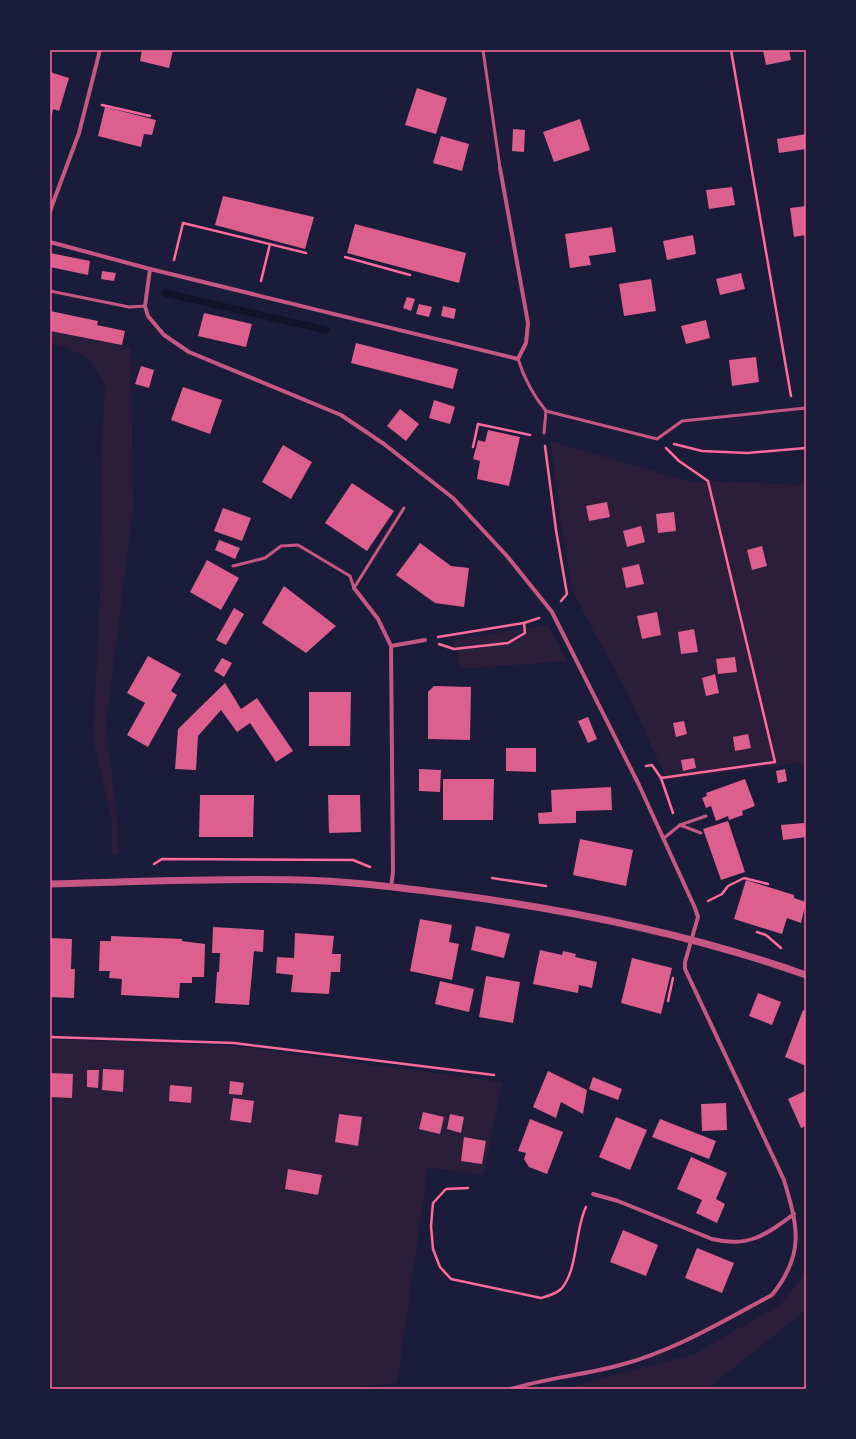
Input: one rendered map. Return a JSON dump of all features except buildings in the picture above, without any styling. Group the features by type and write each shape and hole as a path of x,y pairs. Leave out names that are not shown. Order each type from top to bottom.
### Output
{"street":[{"path":"50,211 79,133 100,50"},
{"path":"50,242 171,274 518,359 526,343 528,323 500,168"},
{"path":"150,268 145,306 148,316 164,336 189,352 341,415 384,444 452,498 506,556 552,612 626,757 664,838 698,917 685,962 685,969 784,1180 794,1214 796,1246 794,1259 781,1284 772,1296 683,1342 622,1365 527,1384 511,1389"},
{"path":"354,588 378,619 391,646 393,872 391,887"},
{"path":"391,646 425,640"},
{"path":"50,884 201,880 295,880 391,887 487,899 590,916 692,940 806,975"},
{"path":"593,1194 618,1201 712,1239 728,1243 748,1242 771,1231 794,1214"}],"lane":[{"path":"483,50 500,168"},
{"path":"50,291 129,307 145,306"},
{"path":"518,359 523,373 534,394 546,411 544,433"},
{"path":"546,411 657,439 682,421 806,408"},
{"path":"354,588 404,508"},
{"path":"233,566 265,558 281,546 298,545 350,576 354,588"},
{"path":"664,838 679,826 706,816"},
{"path":"679,826 701,833"}],"path":[{"path":"731,50 793,409"},
{"path":"87,102 150,116"},
{"path":"171,274 183,223 306,253"},
{"path":"257,295 270,244"},
{"path":"346,257 410,275"},
{"path":"473,447 478,424 532,436"},
{"path":"450,635 524,623 545,617 552,612 567,594 556,530 544,433"},
{"path":"657,439 702,451 717,452 747,453 806,448"},
{"path":"657,439 679,461 708,481 775,762 661,778 679,826"},
{"path":"454,649 508,643 525,633 524,623"},
{"path":"150,867 162,859 292,859 353,860 374,869"},
{"path":"492,878 546,886"},
{"path":"722,894 728,886 744,878 768,884"},
{"path":"757,932 766,935 782,949"},
{"path":"668,1001 670,991"},
{"path":"50,1037 234,1043 494,1075"},
{"path":"468,1188 446,1189 433,1203 433,1249 440,1267 451,1279 541,1298 551,1295 561,1289 568,1276 585,1209 593,1194"}],"shaded area":[{"path":"50,331 131,348 133,509 106,726 116,807 119,854 112,854 112,821 93,739 100,592 101,465 105,384 90,359 68,348 50,344"},
{"path":"550,441 695,483 708,481 806,485 806,762 667,780 628,694 573,593 562,529"},
{"path":"548,625 567,661 461,669 453,640"},
{"path":"50,1039 234,1046 502,1082 484,1175 428,1167 397,1383 331,1389 50,1389"},
{"path":"806,1268 806,1310 707,1389 562,1389 694,1354 780,1305 805,1274"}],"waterway":[{"path":"165,293 326,330"}]}
